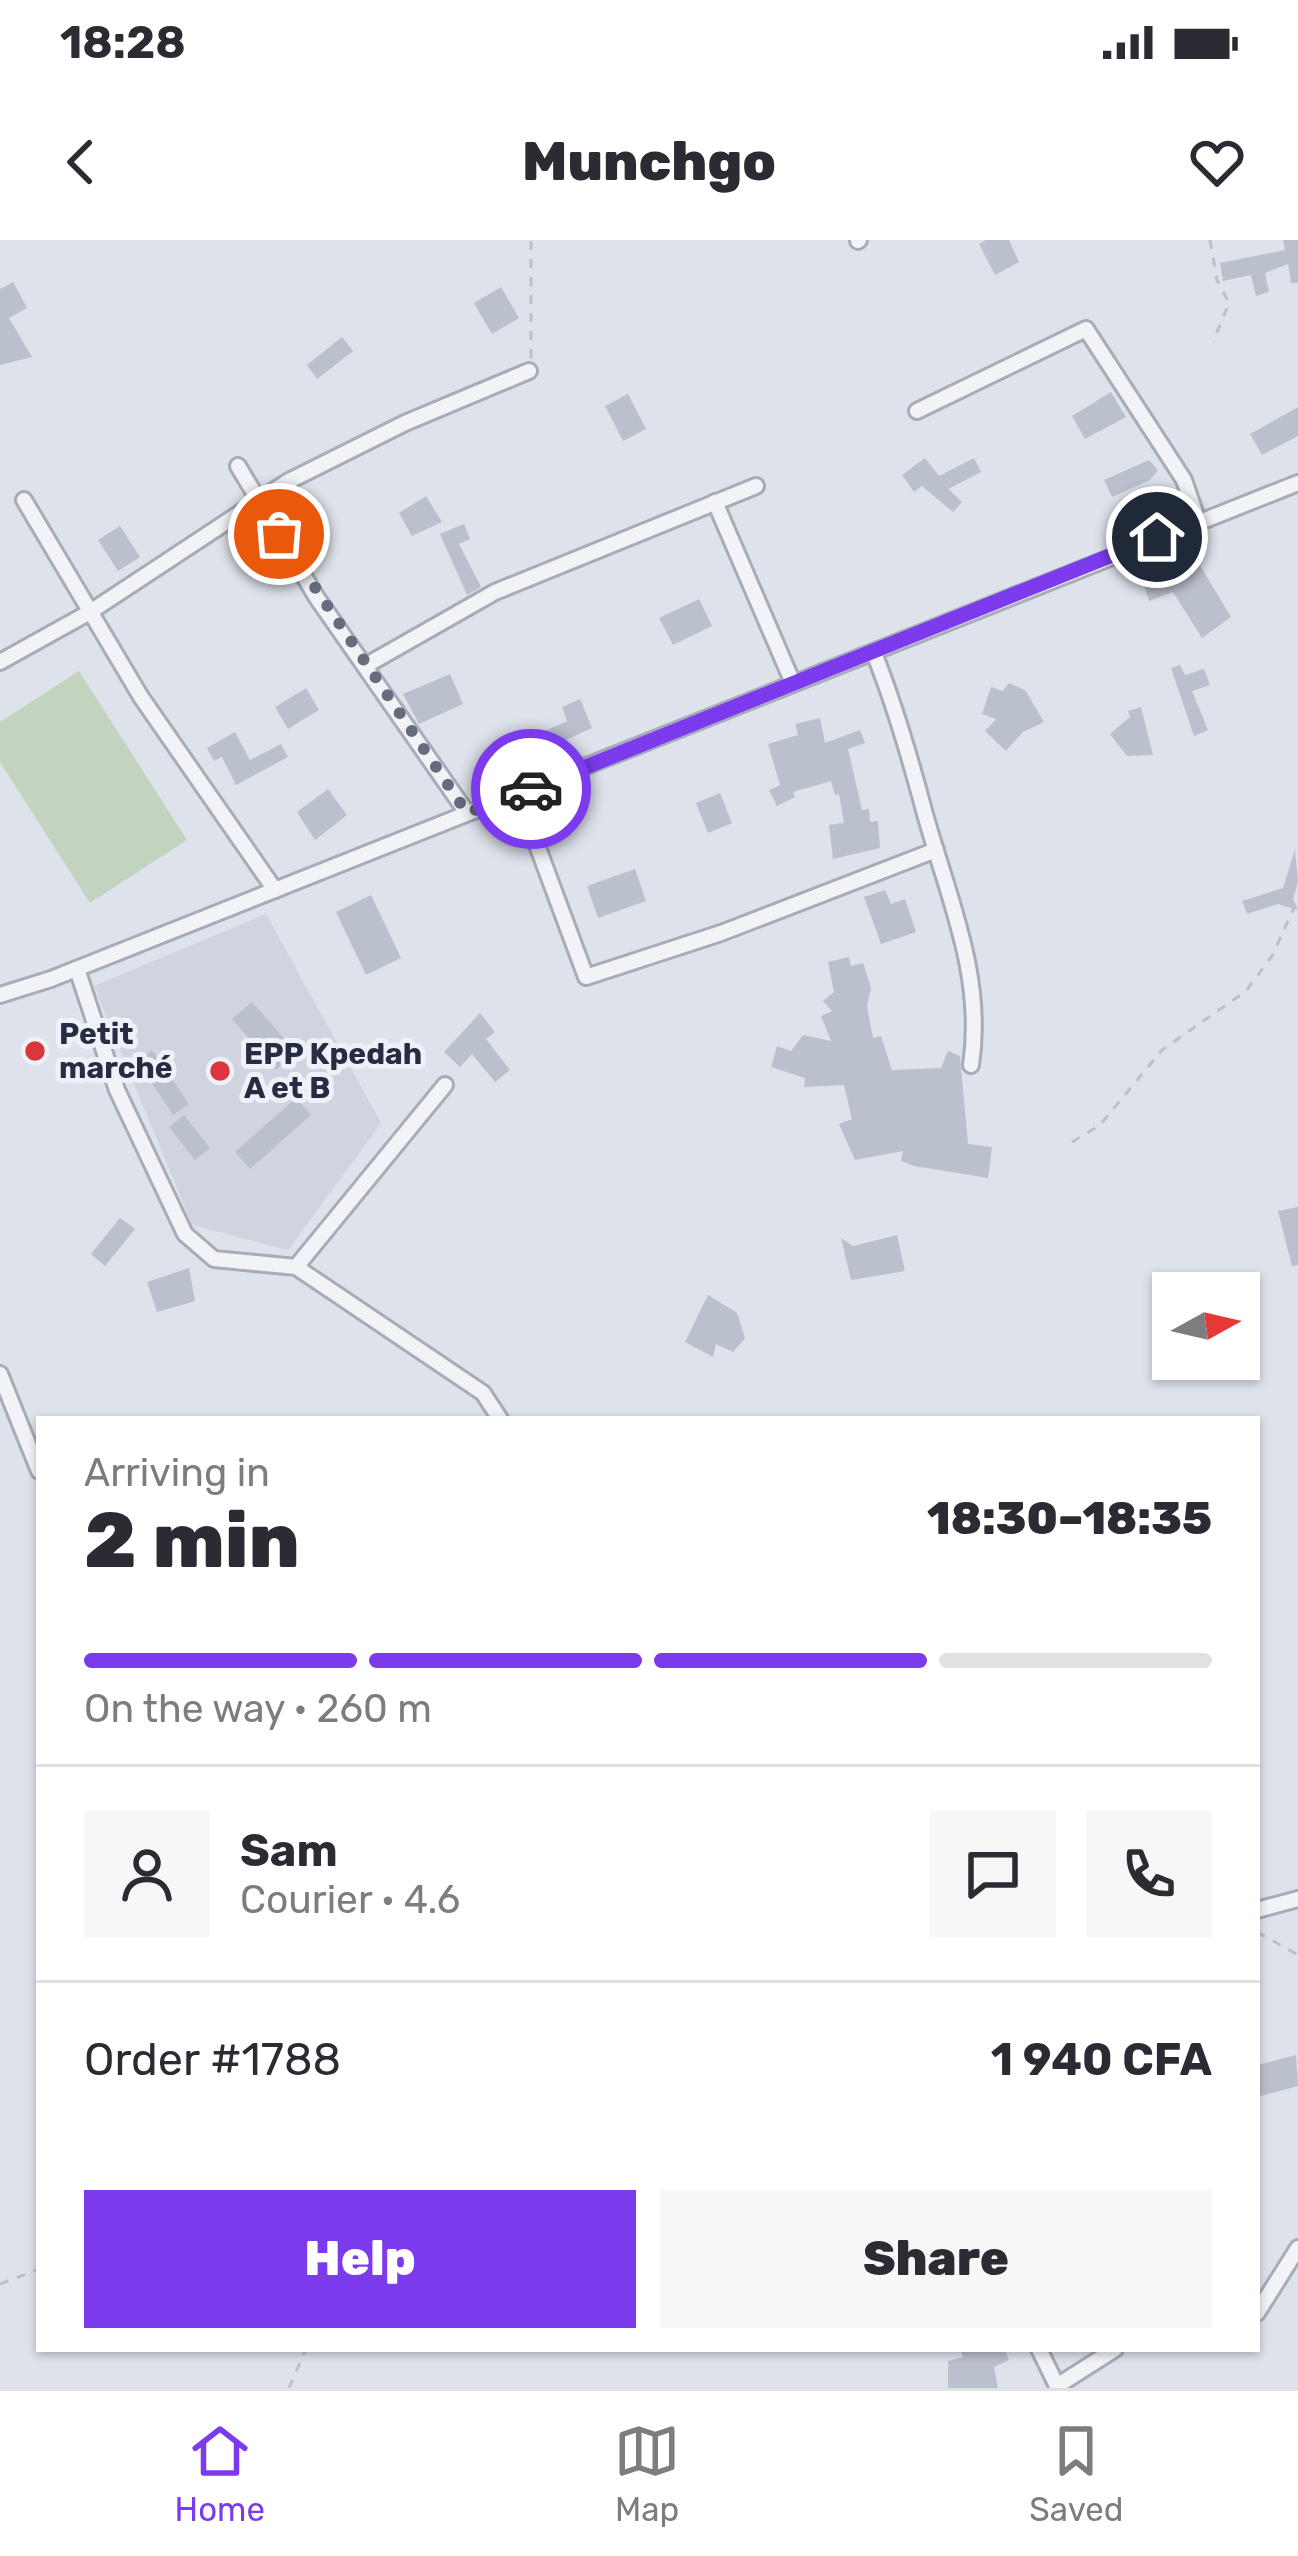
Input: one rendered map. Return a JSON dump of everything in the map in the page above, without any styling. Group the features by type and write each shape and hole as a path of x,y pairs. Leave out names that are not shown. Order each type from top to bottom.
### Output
{"street":[{"path":"917,411 1086,329 1184,480 1198,521"},
{"path":"0,662 90,612 259,502 404,423 529,370"},
{"path":"238,466 365,666 467,813"},
{"path":"0,995 77,969 1298,483"},
{"path":"365,666 495,592 756,486"},
{"path":"23,500 90,612 275,890"},
{"path":"715,502 793,683"},
{"path":"874,652 907,735 970,965 977,1024 971,1065"},
{"path":"518,794 586,977 721,933 937,850"},
{"path":"77,969 117,1090 185,1234 214,1259 296,1267 483,1393 498,1416"},
{"path":"296,1267 445,1085"},
{"path":"0,1374 36,1464"},
{"path":"1260,1909 1298,1899"},
{"path":"1260,2308 1298,2248"},
{"path":"1040,2352 1058,2387 1110,2352"}],"path":[{"path":"529,370 535,326 532,240"},
{"path":"1210,240 1216,280 1229,303 1213,342"},
{"path":"1072,1142 1100,1125 1162,1050 1246,992 1272,956 1298,899"},
{"path":"1260,1934 1298,1955"},
{"path":"0,2284 36,2270"},
{"path":"289,2388 305,2352"}],"shaded area":[{"path":"266,914 381,1123 288,1250 192,1225 94,986"}],"green space":[{"path":"79,671 187,840 90,903 0,762 0,722"}],"building":[{"path":"1009,240 1019,262 995,275 979,244"},
{"path":"1283,240 1298,240 1298,283 1291,283 1288,264 1265,273 1269,292 1256,296 1251,275 1223,281 1220,263 1285,250"},
{"path":"13,282 27,308 9,318 32,357 0,365 0,289"},
{"path":"501,287 519,318 492,334 474,303"},
{"path":"342,337 353,351 317,379 307,365"},
{"path":"1111,392 1126,417 1085,439 1072,416"},
{"path":"628,394 646,429 623,441 605,406"},
{"path":"1298,407 1298,436 1262,455 1250,434"},
{"path":"925,458 939,476 974,458 981,472 948,489 962,502 953,512 922,486 914,492 902,475"},
{"path":"1149,460 1158,470 1150,480 1112,497 1104,480"},
{"path":"426,496 442,522 412,536 399,513"},
{"path":"464,524 470,539 459,544 481,587 467,595 440,534"},
{"path":"120,526 140,557 118,571 98,540"},
{"path":"1194,544 1201,567 1231,617 1202,638 1173,592 1149,601 1143,582 1162,575 1156,556"},
{"path":"699,599 712,626 673,645 659,618"},
{"path":"1180,665 1185,675 1204,669 1210,685 1192,691 1208,730 1194,736 1171,668"},
{"path":"450,674 463,704 419,724 403,694"},
{"path":"1009,683 1025,690 1044,722 1023,732 1006,751 985,731 996,719 982,714 991,687 1003,691"},
{"path":"306,688 319,710 288,729 275,707"},
{"path":"580,699 592,728 537,753 530,738 567,721 562,707"},
{"path":"1141,707 1153,755 1127,756 1110,734 1130,717 1128,711"},
{"path":"820,718 825,743 860,730 865,743 848,749 862,810 869,809 870,822 878,821 880,848 833,859 829,825 844,823 839,794 835,795 831,781 793,792 795,797 777,806 769,790 780,785 768,744 798,735 795,724"},
{"path":"235,732 250,760 281,744 288,757 236,785 222,757 214,761 207,748"},
{"path":"328,789 347,815 315,840 297,812"},
{"path":"720,793 732,823 708,833 696,803"},
{"path":"1295,849 1298,882 1293,899 1298,910 1278,904 1247,914 1242,901 1283,888"},
{"path":"635,869 646,901 598,918 587,886"},
{"path":"885,890 891,904 905,899 916,932 881,944 864,897"},
{"path":"371,895 401,958 366,975 336,912"},
{"path":"849,957 851,966 863,963 871,988 867,1006 873,1038 881,1036 892,1070 941,1068 948,1051 960,1056 968,1144 992,1147 988,1178 914,1166 901,1161 903,1151 855,1160 839,1124 852,1119 844,1085 804,1087 805,1078 771,1067 777,1046 791,1051 803,1035 831,1041 821,1016 832,1011 823,1001 834,992 828,962"},
{"path":"252,1002 296,1052 276,1070 232,1019"},
{"path":"480,1013 495,1032 486,1039 510,1070 495,1082 472,1054 460,1067 444,1052"},
{"path":"152,1050 189,1104 173,1115 137,1060"},
{"path":"296,1098 311,1115 250,1169 235,1152"},
{"path":"184,1115 210,1148 195,1160 169,1127"},
{"path":"1298,1207 1298,1265 1292,1266 1278,1211"},
{"path":"120,1218 135,1229 105,1266 91,1254"},
{"path":"897,1235 905,1271 851,1280 841,1238 853,1246"},
{"path":"189,1268 195,1301 157,1312 147,1282"},
{"path":"708,1295 737,1313 745,1338 733,1352 716,1344 713,1357 685,1342"},
{"path":"1296,2055 1298,2086 1260,2096 1260,2064"},
{"path":"961,2352 1005,2352 1009,2360 994,2367 998,2388 948,2388 948,2361 963,2357"}],"way so far":[{"path":"279,534 317,598 467,813 531,789"}],"place":[{"name":"Petit marché","path":"35,1051"},
{"name":"EPP Kpedah A et B","path":"220,1071"}],"route":[{"path":"531,789 1157,537"}]}
